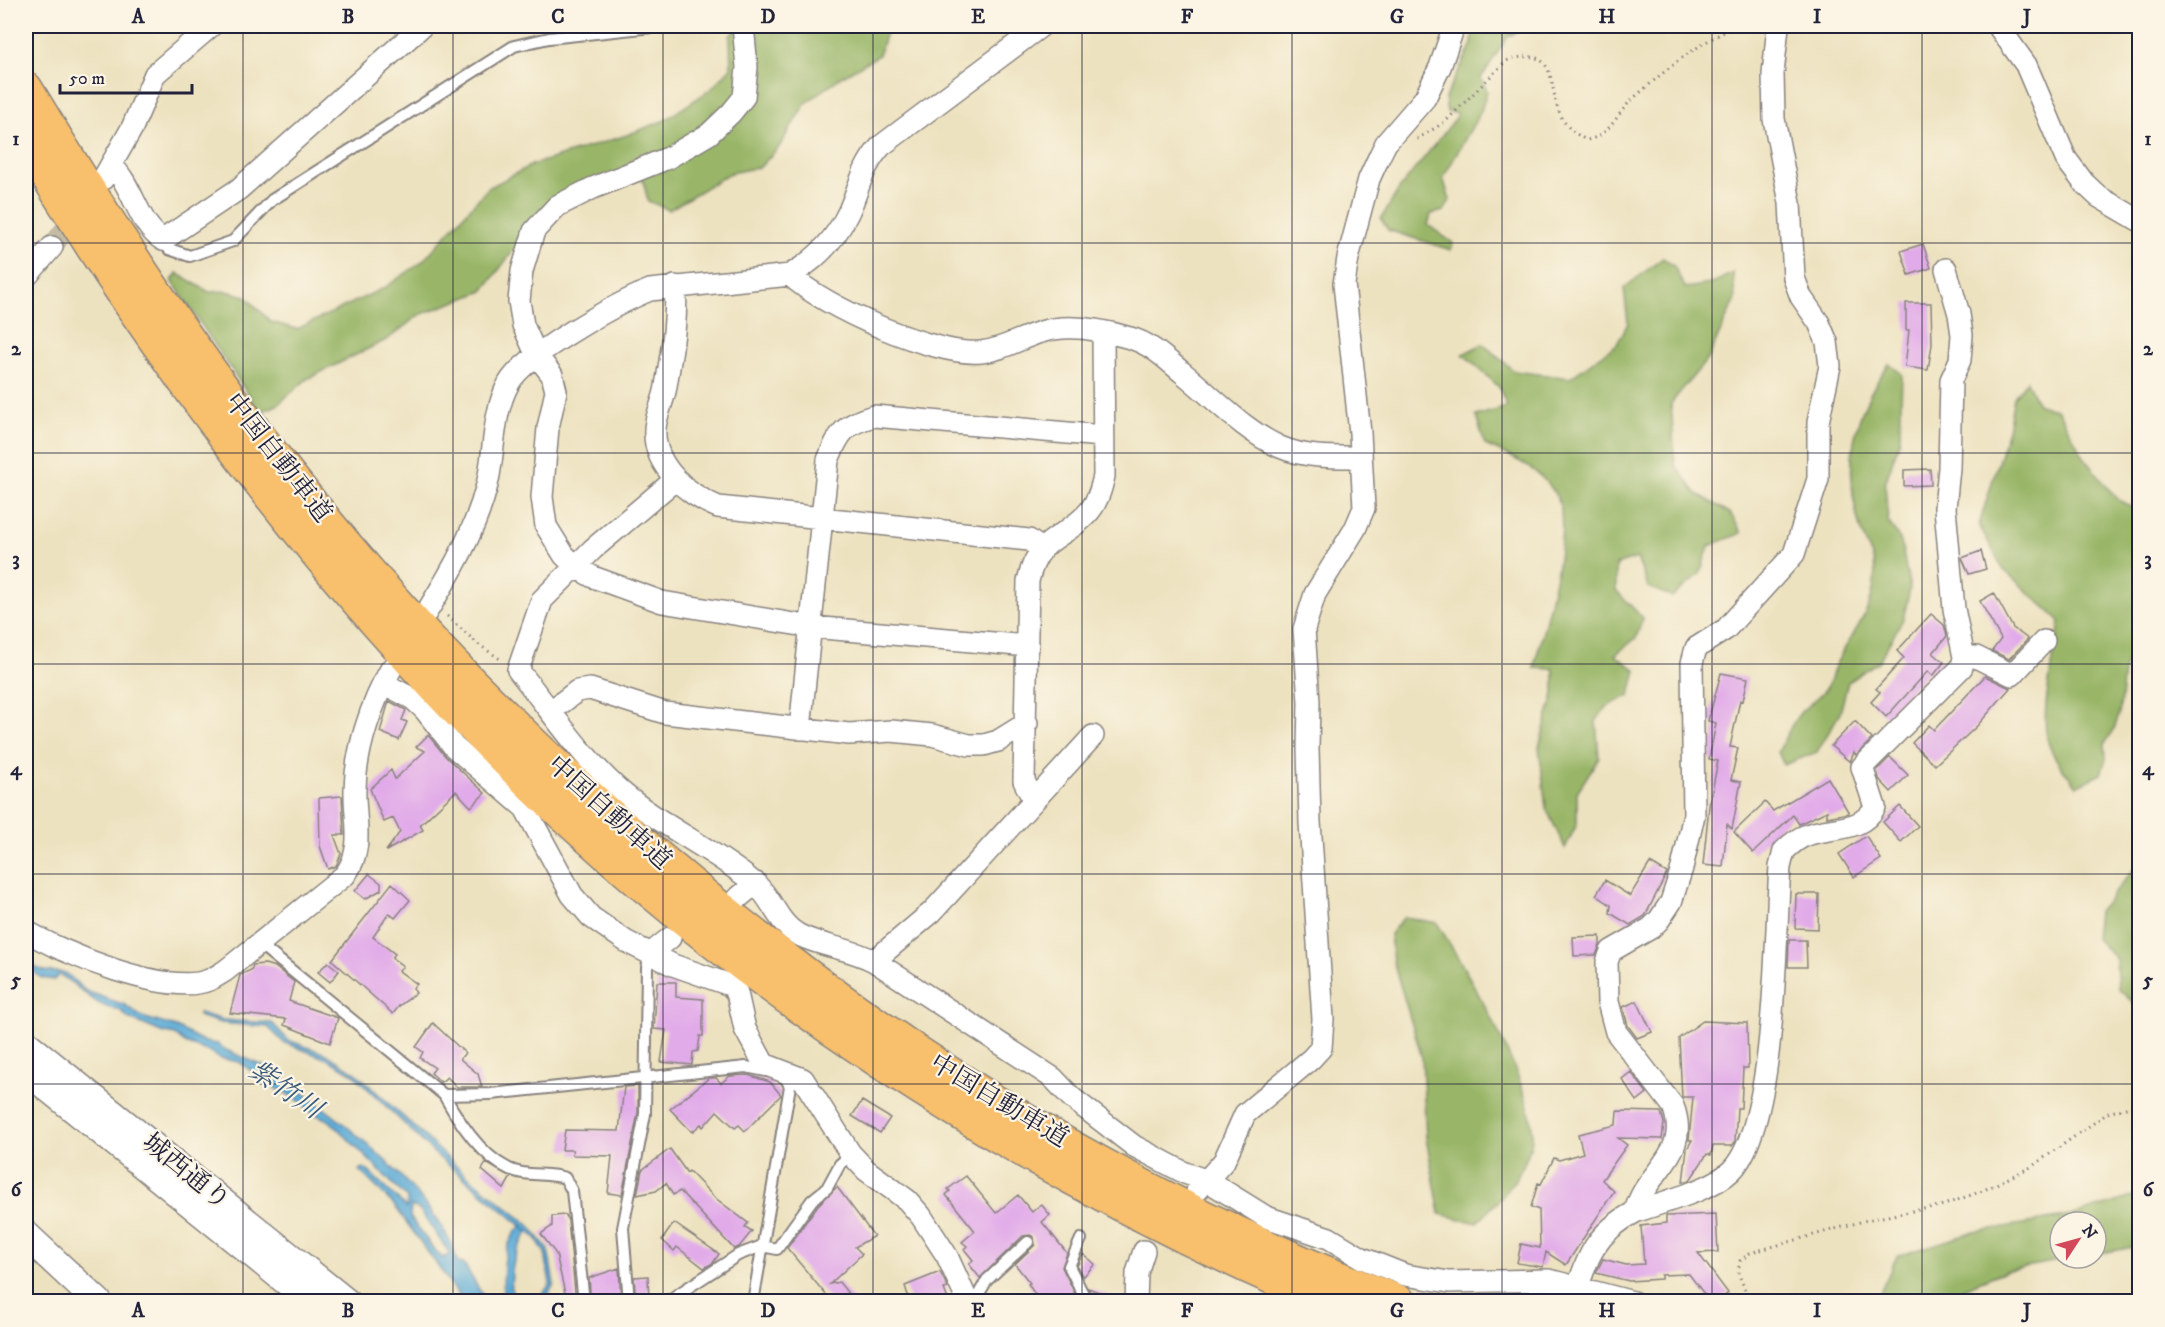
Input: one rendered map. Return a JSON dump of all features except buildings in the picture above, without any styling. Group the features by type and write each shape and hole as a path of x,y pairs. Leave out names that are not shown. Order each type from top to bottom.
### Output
{"highway":[{"name":"中国自動車道","path":"26,89 131,258 198,354 271,452 428,638 510,722 588,796 761,943 938,1066 1024,1118 1201,1214 1290,1257 1399,1302"},
{"name":"中国自動車道","path":"26,141 110,274 250,470 399,649 490,743 568,817 656,894 744,963 921,1088 1092,1189 1184,1237 1329,1302"}],"street":[{"path":"211,26 155,74 132,128 107,172 122,175 151,233 163,240 238,189 422,26"},
{"path":"743,26 747,67 744,97 731,113 709,134 668,158 593,188 557,206 534,231 522,271 519,301 523,325 537,356 552,375 556,391 548,428 542,497 546,526 564,555 577,568 592,577 662,602 812,627 1028,646"},
{"path":"430,608 476,524 487,483 500,403 510,381 537,356 629,298 650,290 675,286 790,275 809,264 839,230 867,162 881,146 1041,26"},
{"path":"1201,1187 1224,1161 1245,1114 1321,1048 1323,1020 1310,822 1309,702 1304,629 1315,594 1355,529 1364,508 1344,284 1348,258 1369,179 1386,142 1425,98 1440,68 1454,26"},
{"path":"1635,1212 1637,1201 1671,1153 1678,1136 1678,1120 1673,1106 1656,1081 1616,1032 1608,1002 1607,962 1611,951 1651,928 1659,920 1671,902 1682,868 1694,815 1692,663 1696,648 1726,629 1794,554 1818,479 1818,422 1830,366 1827,342 1819,322 1801,297 1794,278 1790,203 1774,119 1773,74 1778,26"},
{"path":"1998,26 2026,65 2066,159 2084,183 2099,197 2139,221"},
{"path":"26,277 52,247"},
{"path":"1575,1293 1599,1239 1612,1224 1635,1212 1718,1181 1732,1170 1743,1154 1756,1122 1772,1026 1780,867 1784,851 1806,835 1858,825 1869,818 1875,807 1862,767 1962,667 1964,657 1954,609 1945,508 1949,468 1951,380 1960,360 1962,335 1959,314 1946,269"},
{"path":"790,275 802,286 883,329 942,347 979,353 1003,348 1059,327 1131,338 1152,349 1260,436 1281,448 1319,456 1361,457"},
{"path":"675,286 666,385 655,430 662,462 676,479 699,499 718,507 1029,540 1041,549"},
{"path":"1033,799 1024,781 1027,723 1028,580 1033,561 1041,549 1087,514 1099,496 1104,476 1103,333"},
{"path":"801,729 828,460 838,436 854,421 874,416 1102,436"},
{"path":"676,479 594,549 542,600 518,670 574,743 626,795 668,826 756,883 773,905 782,922 800,935 857,952 874,961 1053,1078 1072,1098 1134,1146 1185,1173 1201,1187 1266,1217 1329,1238 1362,1258 1405,1275 1449,1282 1549,1280 1575,1293 1633,1302"},
{"path":"1964,657 1976,657 2012,675 2044,641"},
{"path":"28,939 107,968 173,982 208,981 345,875 353,864 358,845 355,789 360,751 370,714 387,676 425,710 454,747 525,808 572,895 591,917 627,942 673,965 730,985 737,993 745,1029 764,1064 803,1079 851,1155 866,1170 907,1200 921,1216 947,1256 968,1302"},
{"path":"551,711 577,691 590,689 665,712 849,734 891,731 984,745 998,741 1027,723"},
{"path":"874,961 932,912 1093,736"},
{"path":"738,898 756,883"},
{"path":"651,954 670,938"},
{"name":"城西通り","path":"26,1044 346,1302"},
{"name":"城西通り","path":"26,1070 312,1302"},
{"path":"26,1235 98,1302"},
{"path":"1136,1302 1137,1273 1144,1251"}],"lane":[{"path":"163,240 170,249 190,256 233,241 272,200 514,46 549,38 618,33 652,27"},
{"path":"258,943 444,1095 453,1112 495,1159 516,1172 553,1174 565,1178 572,1191 584,1302"},
{"path":"629,1302 623,1228 645,1114 647,968 651,954"},
{"path":"444,1095 491,1094 746,1067 766,1071 779,1070 790,1086 753,1302"},
{"path":"666,1302 738,1255 762,1246 777,1249 812,1200 827,1188 840,1164 851,1155"},
{"path":"1080,1302 1083,1294 1069,1266 1081,1239"},
{"path":"974,1302 987,1280 1028,1242"}],"path":[{"path":"1416,140 1445,122 1506,61 1520,56 1533,57 1544,64 1553,80 1561,117 1572,131 1586,140 1596,139 1609,129 1627,105 1653,81 1710,39 1738,26"},
{"path":"430,608 518,670"},
{"path":"1747,1302 1747,1295 1737,1273 1740,1261 1750,1254 1867,1220 1944,1205 1982,1191 2031,1167 2108,1113 2139,1104"}],"green space":[{"path":"739,26 888,26 879,55 841,77 805,104 779,147 760,167 730,173 669,210 648,201 643,180 625,170 540,215 483,291 419,315 388,339 307,379 277,405 260,412 172,281 177,273 209,292 227,291 245,296 271,322 297,329 384,288 422,262 488,188 532,165 627,135 665,120 711,89 731,68 730,36"},
{"path":"1473,26 1531,26 1508,36 1481,78 1487,91 1481,111 1443,178 1450,200 1444,211 1431,214 1428,225 1453,243 1451,250 1388,230 1381,219 1399,189 1456,118 1456,113 1447,112 1445,98 1472,44"},
{"path":"1663,258 1674,266 1685,288 1711,284 1733,273 1735,299 1709,357 1671,403 1675,465 1696,493 1730,513 1742,533 1709,546 1700,574 1672,597 1648,587 1637,558 1616,565 1616,591 1643,618 1636,638 1615,655 1636,670 1630,695 1606,707 1596,721 1599,758 1577,792 1577,824 1565,848 1546,808 1539,747 1554,694 1554,669 1534,668 1555,580 1562,531 1561,511 1556,495 1550,486 1534,471 1485,445 1476,416 1507,407 1499,387 1463,354 1483,344 1514,371 1570,378 1617,344 1628,323 1624,288"},
{"path":"1889,364 1902,374 1900,439 1885,484 1888,521 1901,542 1910,589 1903,619 1879,661 1848,682 1840,713 1817,752 1784,765 1778,752 1788,732 1801,712 1827,687 1872,595 1874,567 1855,506 1852,463 1854,442 1866,403"},
{"path":"2027,381 2038,405 2057,409 2087,462 2117,499 2139,510 2139,659 2125,664 2118,716 2105,743 2106,759 2101,774 2077,786 2059,764 2052,751 2045,725 2047,696 2060,621 2003,569 1979,525 2008,430 2014,397"},
{"path":"2139,863 2140,1004 2135,1004 2118,989 2116,959 2095,938 2098,912"},
{"path":"1404,917 1437,923 1498,1032 1525,1097 1531,1124 1531,1145 1527,1157 1516,1179 1476,1223 1440,1214 1426,1138 1422,1058 1393,961 1390,934"},
{"path":"2139,1195 2139,1246 2108,1252 2108,1210 2090,1210"},
{"path":"2048,1220 2048,1263 2008,1270 1931,1301 1880,1301 1879,1295 1897,1256 1974,1232"}],"water":[{"name":"紫竹川","path":"26,961 31,966 45,971 66,973 86,991 125,1005 142,1017 176,1027 205,1042 218,1044 226,1050 265,1067 318,1103 377,1153 429,1209 447,1237 458,1263 464,1264 486,1301 463,1301 394,1205 360,1171 362,1168 366,1169 407,1208 407,1198 330,1121 311,1112 297,1099 275,1088 239,1062 218,1058 212,1053 185,1043 175,1035 161,1032 128,1018 120,1010 103,1006 62,976 59,975 54,980 42,978 26,967","holes":["411,1206 419,1209 450,1254 443,1258 410,1217"]},
{"path":"199,1013 223,1020 272,1023 288,1040 326,1054 355,1072 464,1173 528,1224 548,1249 554,1284 545,1301 538,1301 550,1284 545,1253 536,1238 435,1154 353,1074 327,1059 283,1042 268,1027 221,1023 198,1016"},
{"path":"521,1226 528,1232 518,1248 513,1265 511,1282 513,1301 503,1301 506,1251 509,1242"}],"tunnel":[{"path":"52,247 81,208"}]}
